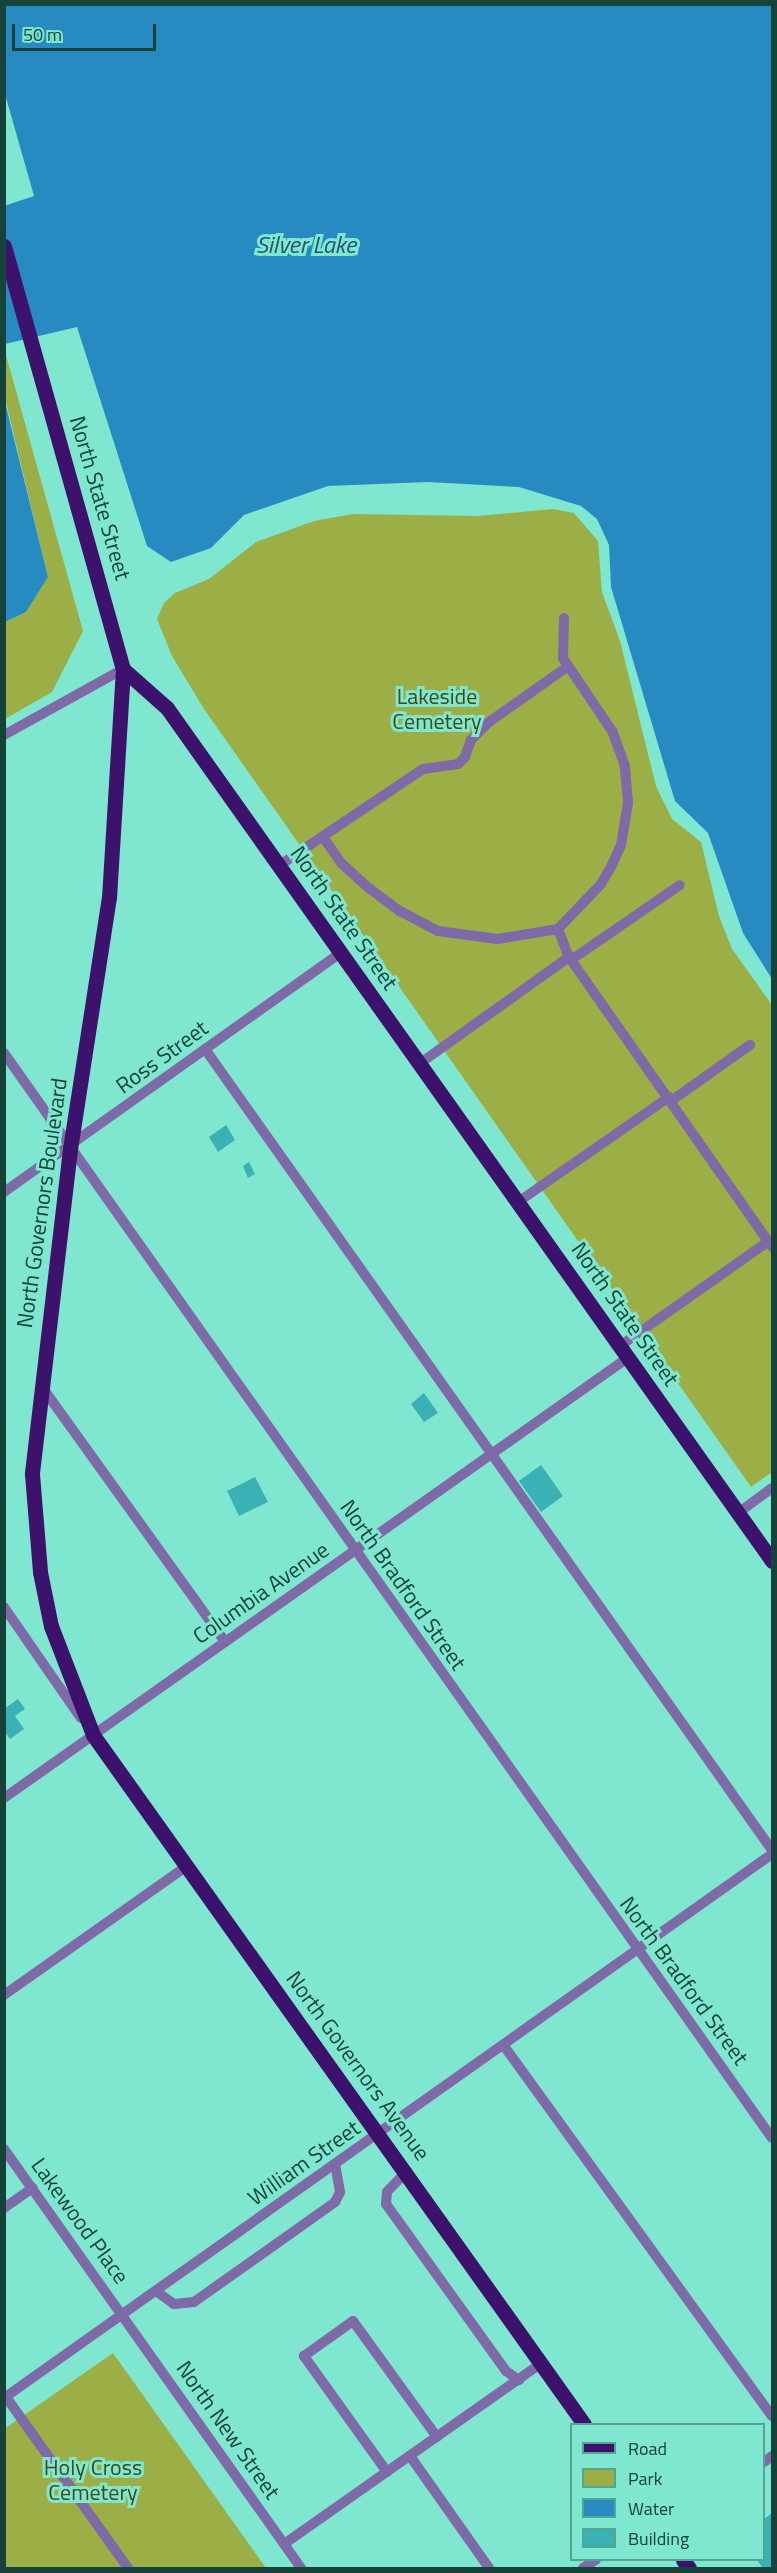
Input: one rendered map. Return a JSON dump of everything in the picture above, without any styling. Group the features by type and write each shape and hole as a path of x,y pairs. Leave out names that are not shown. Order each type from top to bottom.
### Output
{"main road":[{"name":"North State Street","path":"4,246 123,669 167,708 772,1561"},
{"name":"North Governors Boulevard","path":"93,1735 66,1672 40,1572 32,1474 40,1385 70,1149 108,897 123,669"},
{"name":"North Governors Avenue","path":"93,1735 380,2133 583,2423"}],"street":[{"path":"323,837 341,863 369,888 400,911 438,932 497,939 558,929 601,884 612,865 621,845 628,803 625,766 612,731 590,693 567,667 564,618"},
{"path":"280,865 423,769 458,764 465,757 471,740 489,722 567,667"},
{"path":"4,735 123,669"},
{"path":"419,1064 570,958 680,885"},
{"path":"558,929 570,958 770,1238"},
{"name":"Ross Street","path":"4,1192 70,1149 205,1048 342,952"},
{"path":"518,1202 750,1045"},
{"path":"205,1048 772,1852"},
{"name":"North Bradford Street","path":"4,1053 354,1551 772,2138"},
{"name":"Columbia Avenue","path":"4,1798 492,1454 770,1238"},
{"path":"40,1385 225,1642"},
{"path":"738,1513 772,1488"},
{"path":"4,1607 93,1735"},
{"name":"William Street","path":"5,2398 504,2046 772,1852"},
{"path":"4,1995 187,1866"},
{"path":"504,2046 772,2416"},
{"name":"Lakewood Place","path":"4,2149 123,2315"},
{"path":"156,2291 174,2304 194,2302 335,2202 340,2192 334,2165"},
{"path":"407,2171 387,2192 386,2204 506,2371 519,2380"},
{"path":"4,2208 33,2188"},
{"name":"North New Street","path":"123,2315 301,2568"},
{"path":"387,2472 304,2356 353,2321 437,2437"},
{"path":"284,2544 540,2364"},
{"path":"5,2398 128,2568"},
{"path":"410,2456 489,2568"}],"green space":[{"path":"4,348 83,631 52,692 5,719 5,622 26,612 48,577 5,398"},
{"name":"Lakeside Cemetery","path":"553,509 574,513 598,541 602,592 620,641 656,786 672,819 701,842 719,916 732,949 772,1005 772,1472 751,1487 204,709 172,656 157,619 164,603 175,593 209,579 256,542 314,521 353,514 477,516"},
{"name":"Holy Cross Cemetery","path":"113,2353 266,2568 5,2568 4,2429"}],"water":[{"name":"Silver Lake","path":"5,5 772,5 772,979 743,933 708,833 675,801 611,587 609,545 597,519 581,506 519,487 428,482 328,486 244,515 211,548 171,562 147,546 77,327 5,344 4,206 34,196 5,94"},
{"path":"4,398 48,577 26,612 5,622"}],"building":[{"path":"226,1125 235,1140 218,1152 209,1137"},
{"path":"249,1162 255,1174 248,1178 243,1166"},
{"path":"424,1393 438,1413 424,1422 411,1404"},
{"path":"541,1465 563,1496 541,1512 519,1481"},
{"path":"255,1477 268,1502 239,1516 227,1491"},
{"path":"18,1699 25,1709 15,1716 24,1729 10,1739 4,1731 4,1709"},
{"path":"772,2513 772,2568 763,2568 758,2561 765,2561 765,2518"}]}
